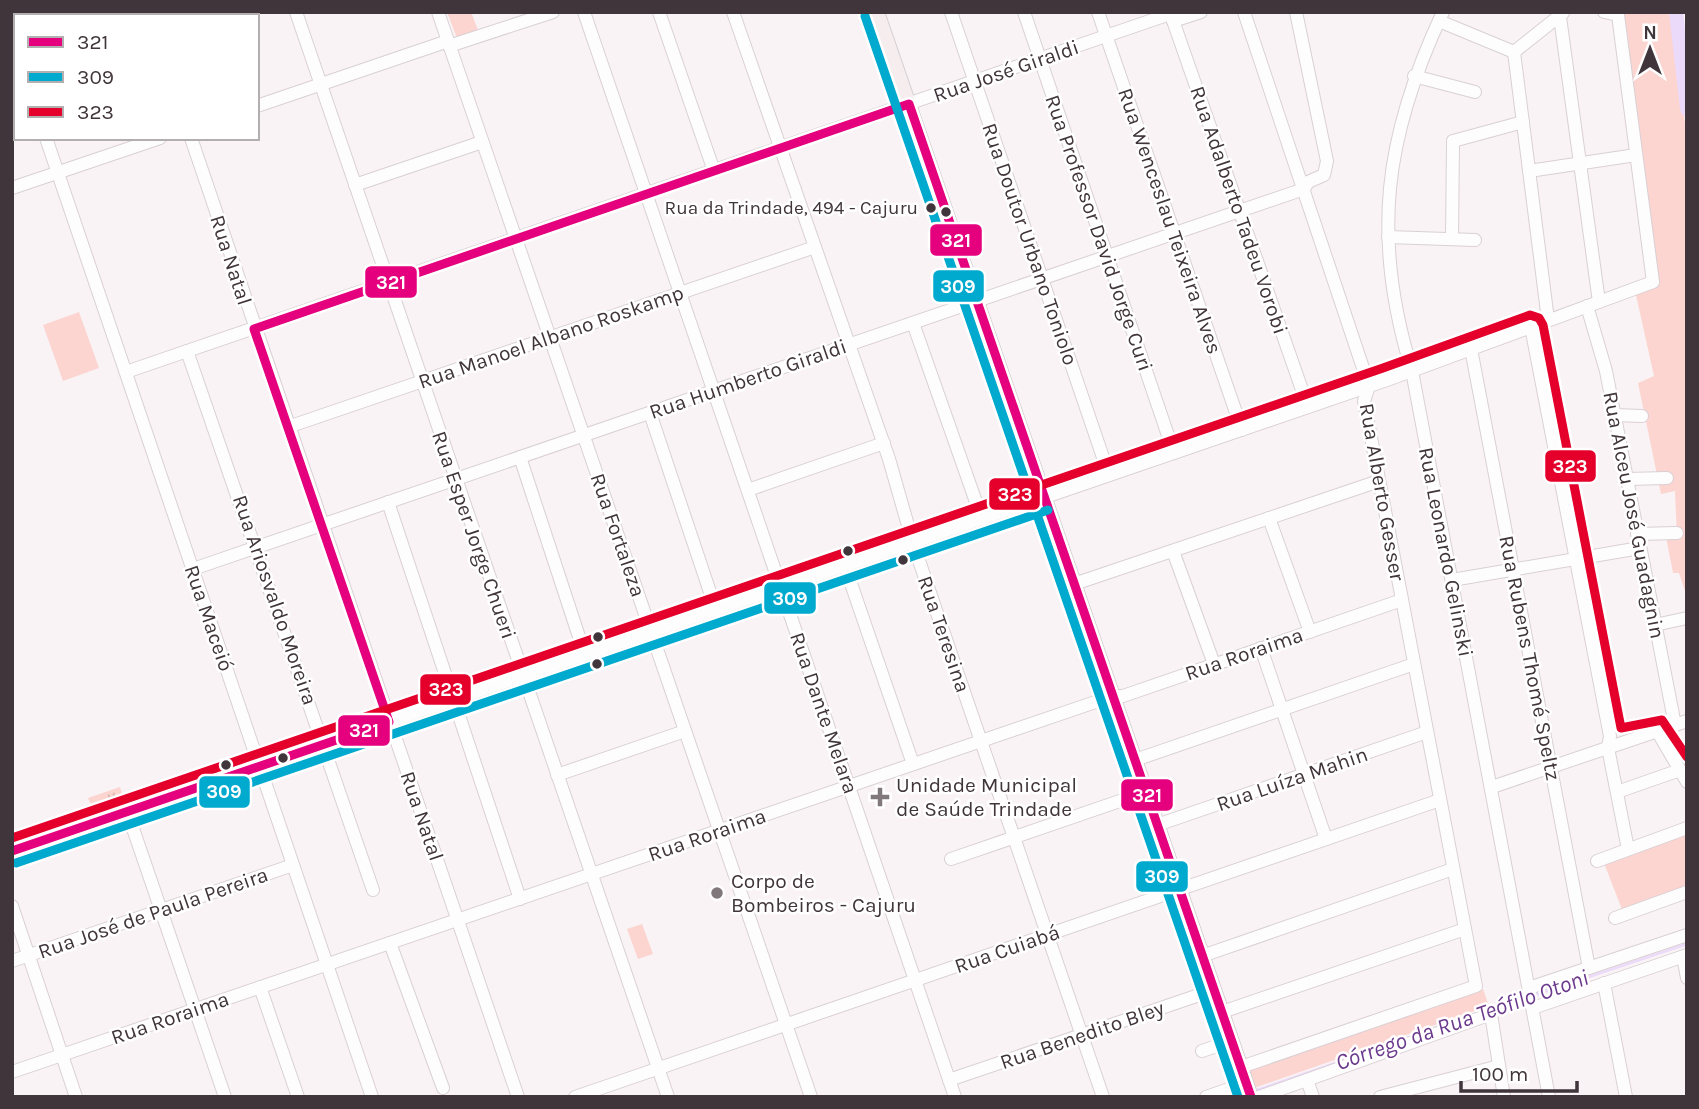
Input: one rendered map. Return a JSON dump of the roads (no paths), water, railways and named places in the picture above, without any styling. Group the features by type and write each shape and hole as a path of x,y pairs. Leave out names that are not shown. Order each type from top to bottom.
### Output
{"main road":[{"path":"877,12 1249,1090"}],"street":[{"name":"Rua Esper Jorge Chueri","path":"296,12 668,1097"},
{"name":"Rua Fortaleza","path":"438,12 811,1097"},
{"path":"259,105 449,44 516,15 553,12"},
{"name":"Rua Dante Melara","path":"584,12 955,1097"},
{"path":"659,12 714,171"},
{"name":"Rua Teresina","path":"733,12 884,443 913,543 1103,1097"},
{"name":"Rua Doutor Urbano Toniolo","path":"951,12 1109,475"},
{"name":"Rua Professor David Jorge Curi","path":"1024,12 1174,453"},
{"name":"Rua Wenceslau Teixeira Alves","path":"1098,12 1242,430"},
{"name":"Rua José Giraldi","path":"126,372 1106,36 1171,16 1201,12"},
{"name":"Rua Alberto Gesser","path":"1241,1067 1476,986 1364,401 1369,386 1244,12"},
{"path":"1296,12 1327,161 1324,175 1308,181 1304,190"},
{"path":"12,851 1369,386 1653,282 1618,15 1604,12"},
{"path":"1514,52 1562,14"},
{"name":"Rua Alceu José Guadagnin","path":"1562,14 1593,304 1655,625 1681,723"},
{"name":"Rua Adalberto Tadeu Vorobi","path":"1171,16 1308,407"},
{"path":"1441,17 1514,52"},
{"name":"Rua Leonardo Gelinski","path":"1441,17 1414,76 1394,147 1388,237 1395,308 1412,371 1549,1097"},
{"path":"1514,52 1548,320"},
{"path":"1414,76 1475,92"},
{"path":"1452,239 1453,141 1523,122"},
{"name":"Rua Maceió","path":"47,140 372,1097"},
{"path":"12,188 58,173 121,145 149,140"},
{"name":"Rua Natal","path":"192,140 321,525 519,1097"},
{"path":"355,185 482,142"},
{"path":"1529,171 1636,155"},
{"name":"Rua Humberto Giraldi","path":"193,569 1304,190"},
{"path":"1388,237 1475,240"},
{"name":"Rua Manoel Albano Roskamp","path":"288,427 815,247"},
{"path":"914,323 982,519"},
{"path":"1531,327 1628,849"},
{"name":"Rua Rubens Thomé Speltz","path":"1471,349 1589,968"},
{"name":"Rua Ariosvaldo Moreira","path":"187,351 257,547 373,890"},
{"path":"650,413 716,610"},
{"path":"1614,415 1642,416"},
{"path":"748,491 884,443"},
{"path":"520,457 585,655"},
{"path":"1627,479 1667,478"},
{"path":"1074,584 1379,481"},
{"path":"387,502 520,898"},
{"path":"1269,518 1310,632"},
{"path":"1637,534 1677,533"},
{"path":"1452,580 1640,548"},
{"path":"1173,551 1214,664"},
{"path":"845,566 913,764"},
{"name":"Rua Roraima","path":"12,1072 1112,696 1123,696 1402,600"},
{"path":"1655,625 1687,618"},
{"path":"1261,648 1326,839"},
{"path":"1135,760 1414,664"},
{"path":"1492,787 1551,767 1609,742 1623,743 1681,723"},
{"path":"557,775 685,731"},
{"path":"1657,731 1687,782"},
{"name":"Rua Luíza Mahin","path":"1157,825 1427,732"},
{"path":"1617,792 1680,770"},
{"path":"951,859 1146,792"},
{"name":"Rua Cuiabá","path":"575,1097 1440,800"},
{"path":"127,811 159,911 225,1097"},
{"path":"1597,861 1687,828"},
{"name":"Rua José de Paula Pereira","path":"12,961 293,865"},
{"path":"1202,956 1453,869"},
{"path":"1615,918 1687,892"},
{"path":"12,906 76,1097"},
{"path":"1222,1012 1465,929"},
{"path":"1531,998 1589,968 1687,935"},
{"path":"390,943 443,1088"},
{"path":"1531,998 1604,983 1685,956 1687,978"},
{"path":"1604,983 1626,1097"},
{"path":"260,987 298,1097"},
{"name":"Rua Benedito Bley","path":"950,1080 1214,990"},
{"path":"1259,1097 1491,1014 1504,1097"},
{"path":"1202,1051 1231,1041"},
{"path":"1380,1097 1432,1090 1499,1066"},
{"path":"1307,1080 1313,1097"},
{"path":"1206,1097 1249,1090"}],"waterway":[{"path":"1676,12 1687,109"},
{"name":"Córrego da Rua Teófilo Otoni","path":"1535,995 1687,944"},
{"name":"Córrego da Rua Teófilo Otoni","path":"1492,1009 1526,998"},
{"name":"Córrego da Rua Teófilo Otoni","path":"1254,1091 1344,1060"}],"place":[{"name":"Rua da Trindade, 494 - Cajuru","path":"931,208"},
{"name":"Unidade Municipal de Saúde Trindade","path":"880,797"},
{"name":"Corpo de Bombeiros - Cajuru","path":"717,893"}]}
